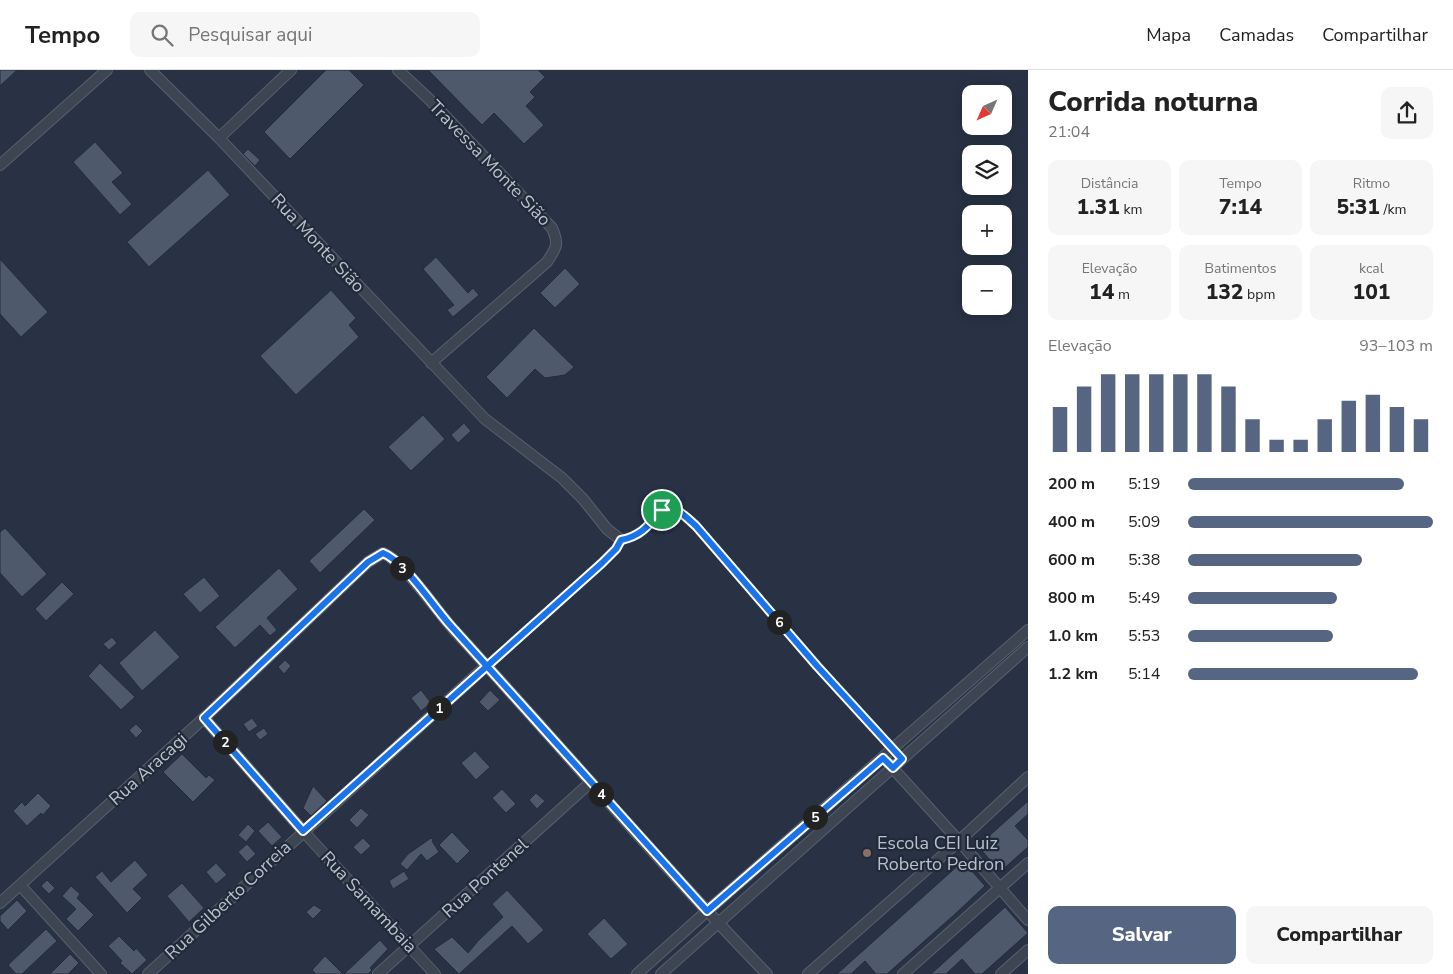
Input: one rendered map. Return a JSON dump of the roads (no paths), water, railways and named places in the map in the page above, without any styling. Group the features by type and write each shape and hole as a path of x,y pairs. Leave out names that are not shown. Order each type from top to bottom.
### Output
{"street":[{"path":"0,165 107,70"},
{"name":"Rua Monte Sião","path":"150,70 219,138 485,419 562,478 583,499 607,529 621,540"},
{"path":"219,138 291,70"},
{"name":"Travessa Monte Sião","path":"398,70 429,99 552,228 557,242 556,250 547,262 431,363"},
{"name":"Rua Aracagi","path":"0,903 204,718 368,562 383,553 400,566 448,623 487,665"},
{"path":"637,974 1028,630"},
{"path":"661,974 1028,647"},
{"path":"487,665 717,923 767,974"},
{"name":"Rua Gilberto Correia","path":"148,974 487,665"},
{"name":"Rua Samambaia","path":"204,718 303,831 435,974"},
{"path":"883,758 1028,920"},
{"path":"808,974 959,841 1028,777"},
{"name":"Rua Pontenel","path":"378,974 591,782"},
{"path":"903,974 1028,863"},
{"path":"20,885 101,974"},
{"path":"1001,974 1028,950"}],"lane":[{"path":"487,665 602,563 616,549 621,540 641,533 662,510 669,508 677,510 696,526 817,666 902,759"}],"place":[{"name":"Escola CEI Luiz Roberto Pedron","path":"867,853"}]}
